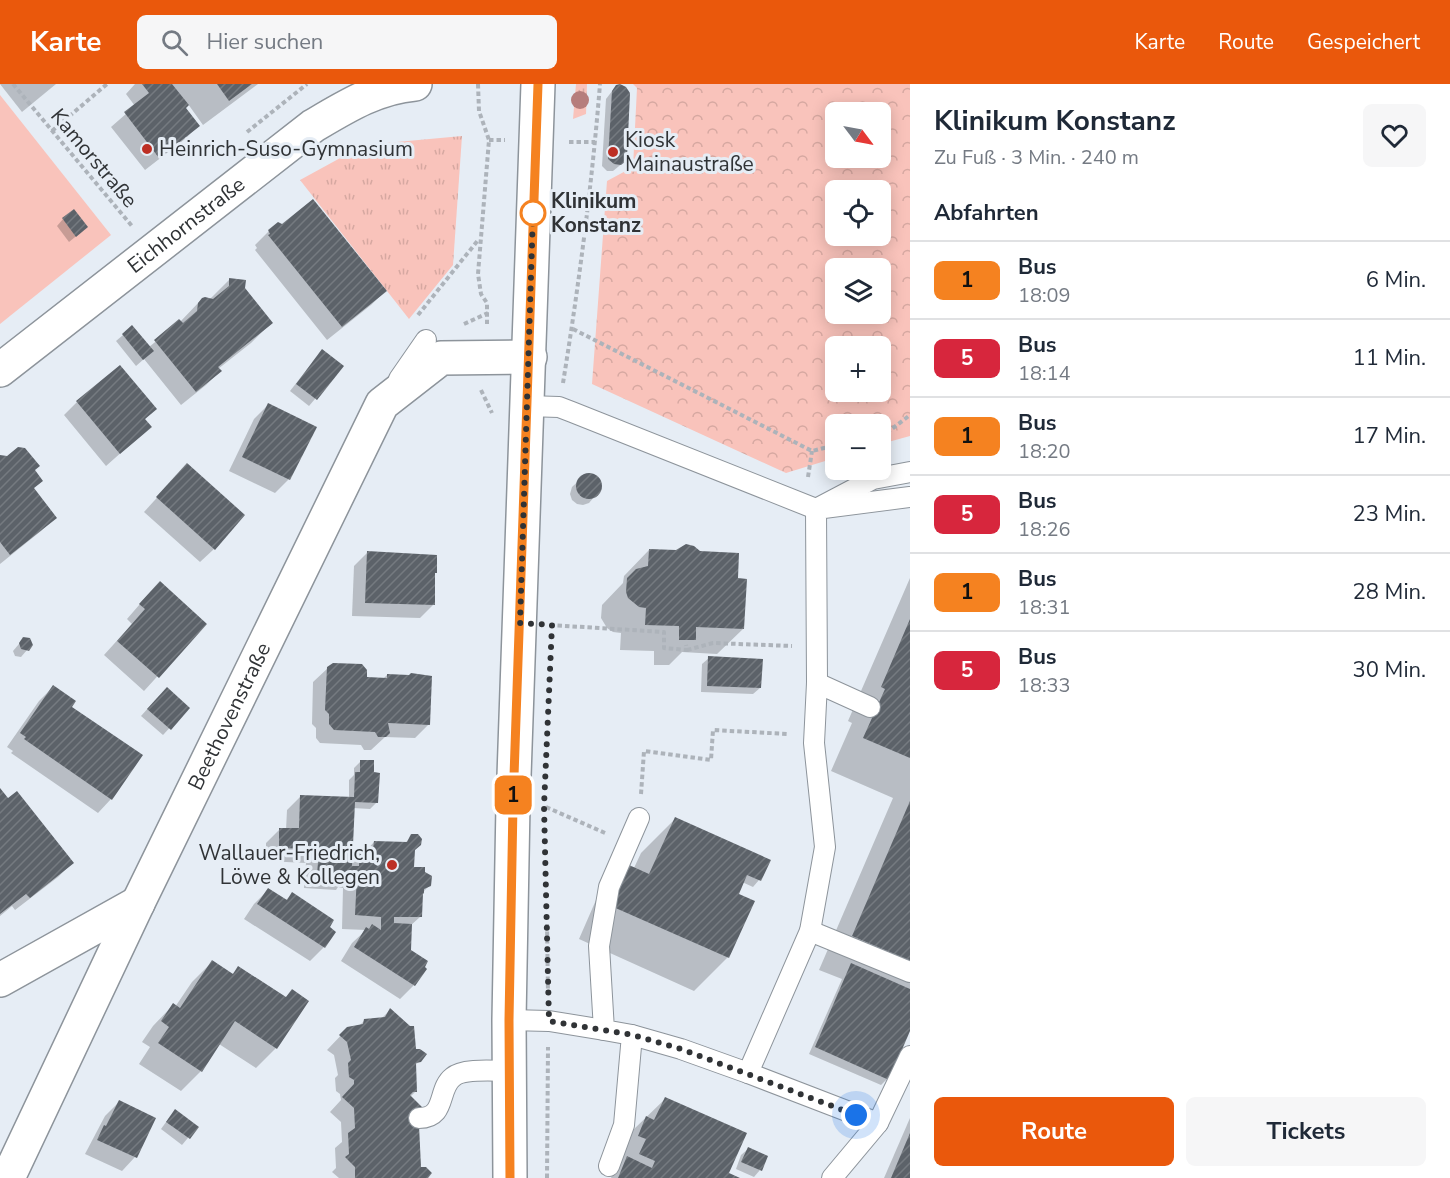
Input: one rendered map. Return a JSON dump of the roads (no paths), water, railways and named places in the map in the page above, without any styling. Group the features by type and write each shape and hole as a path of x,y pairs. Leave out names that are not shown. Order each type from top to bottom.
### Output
{"street":[{"name":"Eichhornstraße","path":"0,370 313,126 354,101 396,86 415,84"},
{"path":"510,1178 509,1020 513,805 538,84"},
{"name":"Beethovenstraße","path":"8,1178 138,903 382,404 441,358 530,357"},
{"path":"0,980 138,903"}],"lane":[{"path":"382,404 426,340"},
{"path":"527,406 559,407 816,509 910,497"},
{"path":"816,509 873,479 910,472"},
{"path":"748,1073 810,930 825,847 814,743 817,683 816,509"},
{"path":"817,683 870,706"},
{"path":"604,1030 599,946 609,887 639,818"},
{"path":"810,930 910,972"},
{"path":"509,1020 549,1021 633,1035 748,1073 878,1123"},
{"path":"609,1166 624,1125 633,1035"},
{"path":"832,1178 878,1123 910,1056"},
{"path":"419,1118 425,1118 436,1111 453,1076 469,1071 509,1071"}],"place":[{"name":"Heinrich-Suso-Gymnasium","path":"147,149"},
{"name":"Kiosk Mainaustraße","path":"613,152"},
{"name":"Klinikum Konstanz","path":"533,213"},
{"name":"Wallauer-Friedrich, Löwe & Kollegen","path":"392,865"}]}
